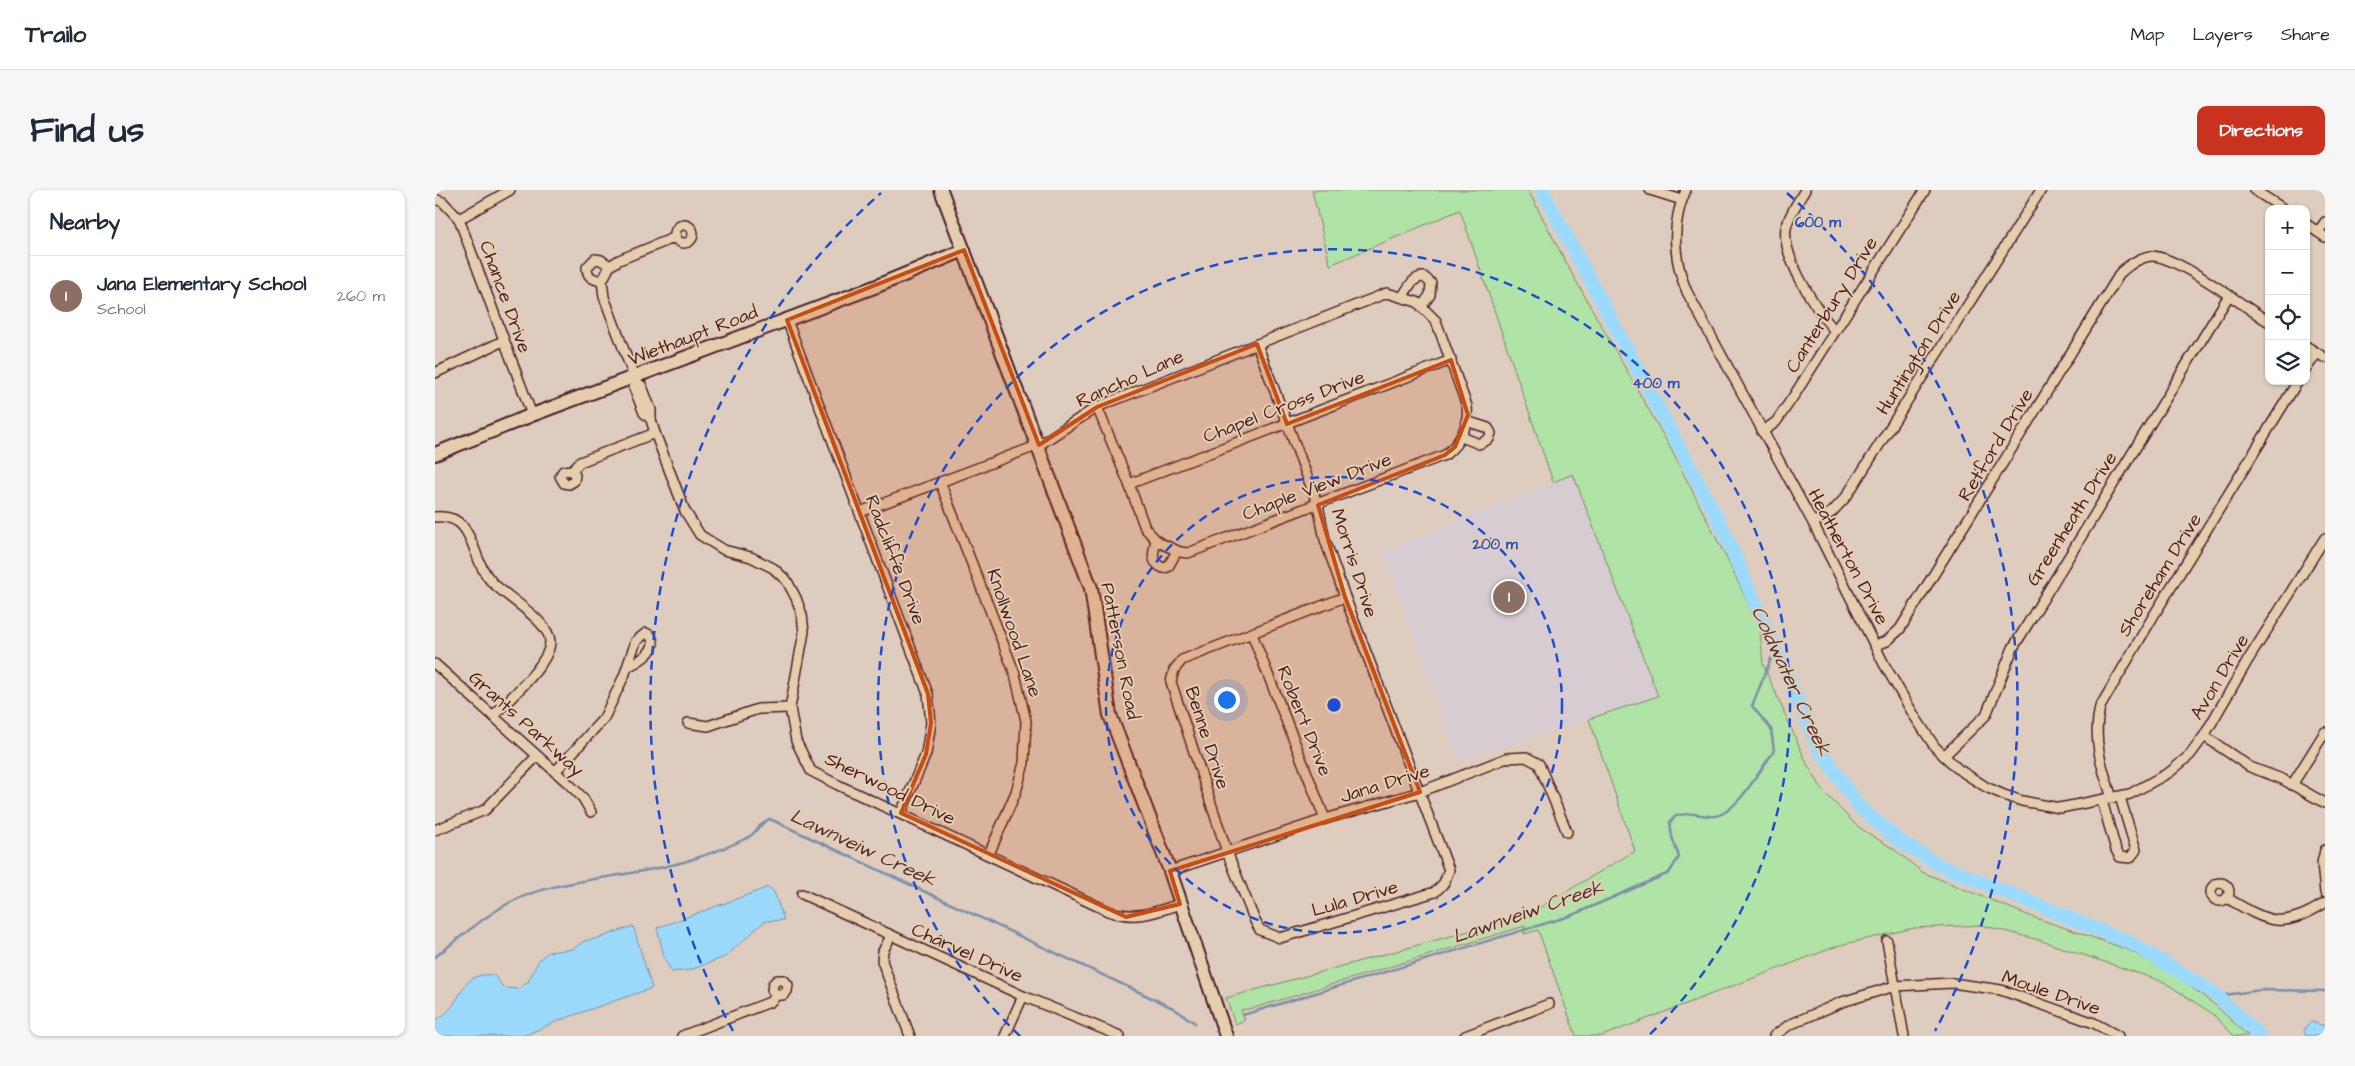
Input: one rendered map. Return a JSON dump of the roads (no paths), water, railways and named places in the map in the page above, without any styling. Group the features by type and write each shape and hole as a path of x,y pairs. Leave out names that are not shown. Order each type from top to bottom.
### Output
{"main road":[{"name":"Patterson Road","path":"941,190 1039,444 1091,588 1110,715 1170,871 1226,1036"},
{"name":"Wiethaupt Road","path":"435,454 532,415 635,380 964,250"}],"street":[{"path":"459,218 510,190"},
{"path":"1650,190 1682,200"},
{"name":"Heatherton Drive","path":"1686,190 1682,200 1675,242 1682,280 1762,432 1813,523 1884,664 1935,747 1958,768 1986,787 2022,801 2061,808 2116,798"},
{"path":"1805,190 1790,216 1786,229 1787,242 1790,255 1816,306 1835,331"},
{"name":"Canterbury Drive","path":"1762,432 1776,422 1925,190"},
{"name":"Huntington Drive","path":"1813,523 1832,512 1846,497 2041,190"},
{"path":"2254,190 2277,205"},
{"name":"Chance Drive","path":"435,199 443,202 459,218 532,415"},
{"path":"2310,226 2322,234 2325,222"},
{"path":"610,266 601,260 595,259 587,267 587,273 591,278 602,282 610,266 676,237"},
{"name":"Retford Drive","path":"1876,645 1887,641 1901,630 2121,272 2142,258 2151,256 2174,262 2228,297"},
{"path":"1403,297 1413,281 1424,277 1431,283 1432,288 1420,304"},
{"name":"Sherwood Drive","path":"602,282 604,298 635,380 633,388 644,413 651,419 685,511 699,535 724,550 751,557 773,568 787,581 797,598 804,632 790,708 796,741 811,771 837,785 901,813 1108,911 1126,917 1149,914 1180,904"},
{"name":"Rancho Lane","path":"860,512 1039,444 1097,407 1387,293 1420,304"},
{"path":"2228,297 2265,320"},
{"name":"Greenheath Drive","path":"1944,756 1986,715 2013,648 2228,297"},
{"name":"Chaple View Drive","path":"1177,551 1188,553 1445,455 1462,437 1467,406 1436,321 1420,304"},
{"name":"Radcliffe Drive","path":"787,320 928,694 931,723 926,754 901,813"},
{"path":"435,373 503,341"},
{"name":"Morris Drive","path":"1257,344 1318,505 1323,521 1325,540 1345,597 1420,792"},
{"path":"2310,348 2321,355 2310,365"},
{"name":"Chapel Cross Drive","path":"1129,484 1451,360"},
{"name":"Shoreham Drive","path":"2102,801 2116,850 2120,857 2130,858 2135,850 2096,742 2097,720 2100,707 2154,615 2296,385"},
{"path":"1097,407 1129,484 1140,519 1156,540 1177,551 1168,567 1163,568 1156,565 1153,559 1156,540"},
{"path":"1462,437 1479,444 1489,439 1491,433 1488,428 1466,421"},
{"path":"572,470 580,462 655,433"},
{"name":"Knollwood Lane","path":"939,482 1015,674 1026,720 1023,764 1016,792 989,854"},
{"path":"435,517 453,517 459,521 470,537 483,571 492,582 541,624 549,636 549,648 543,662 494,715"},
{"name":"Avon Drive","path":"2116,798 2141,789 2170,772 2190,755 2204,736 2248,660 2325,538"},
{"name":"Benne Drive","path":"1227,852 1171,682 1174,670 1182,660 1345,597"},
{"name":"Robert Drive","path":"1252,634 1325,819"},
{"name":"Grants Parkway","path":"435,664 494,715 583,798 591,812"},
{"path":"555,772 597,727 615,698 627,667"},
{"path":"688,723 709,726 758,709 790,708"},
{"path":"2292,785 2325,732"},
{"path":"2204,736 2250,767 2292,785 2325,803"},
{"path":"435,830 485,810 537,756"},
{"name":"Jana Drive","path":"1170,871 1325,819 1420,792 1507,758 1525,757 1539,764 1546,777 1567,832"},
{"name":"Lula Drive","path":"1227,852 1260,930 1279,938 1435,892 1444,883 1449,870 1420,792"},
{"path":"2325,850 2322,863 2325,893"},
{"name":"Charvel Drive","path":"802,894 1023,996 1120,1036"},
{"path":"2227,898 2264,919 2287,921 2296,919 2325,903"},
{"path":"891,936 883,951 882,961 910,1036"},
{"path":"1887,941 1904,1036"},
{"name":"Moule Drive","path":"1774,1036 1789,1025 1842,1002 1895,986 1952,984 2001,990 2094,1023 2118,1036"},
{"path":"683,1036 770,1002 777,995"},
{"path":"1005,1036 1023,996"},
{"path":"1465,1036 1549,1004"}],"water":[{"path":"769,887 774,892 784,920 765,921 725,957 690,970 672,972 665,960 657,928"},
{"path":"633,926 652,988 560,1020 523,1036 435,1036 435,1020 452,1007 466,984 473,979 482,975 494,975 504,988 518,989 528,982 539,960 548,952 573,949 584,941 599,938"},
{"path":"2311,1022 2325,1026 2325,1036 2306,1036 2304,1031"}],"waterway":[{"name":"Coldwater Creek","path":"1542,190 1723,529 1818,747 1860,808 1900,841 1939,865 2133,944 2214,993 2260,1036"},
{"name":"Lawnveiw Creek","path":"1243,1015 1570,916 1669,873 1679,857 1672,837 1670,822 1677,815 1715,816 1732,807 1740,799 1774,751 1771,729 1752,706 1775,649"},
{"name":"Lawnveiw Creek","path":"435,957 489,915 528,894 573,883 645,871 690,860 747,838 770,819 1173,1008 1195,1023"},
{"path":"2217,996 2261,990 2325,991"}],"place":[{"name":"Jana Elementary School","path":"1509,597"}]}
